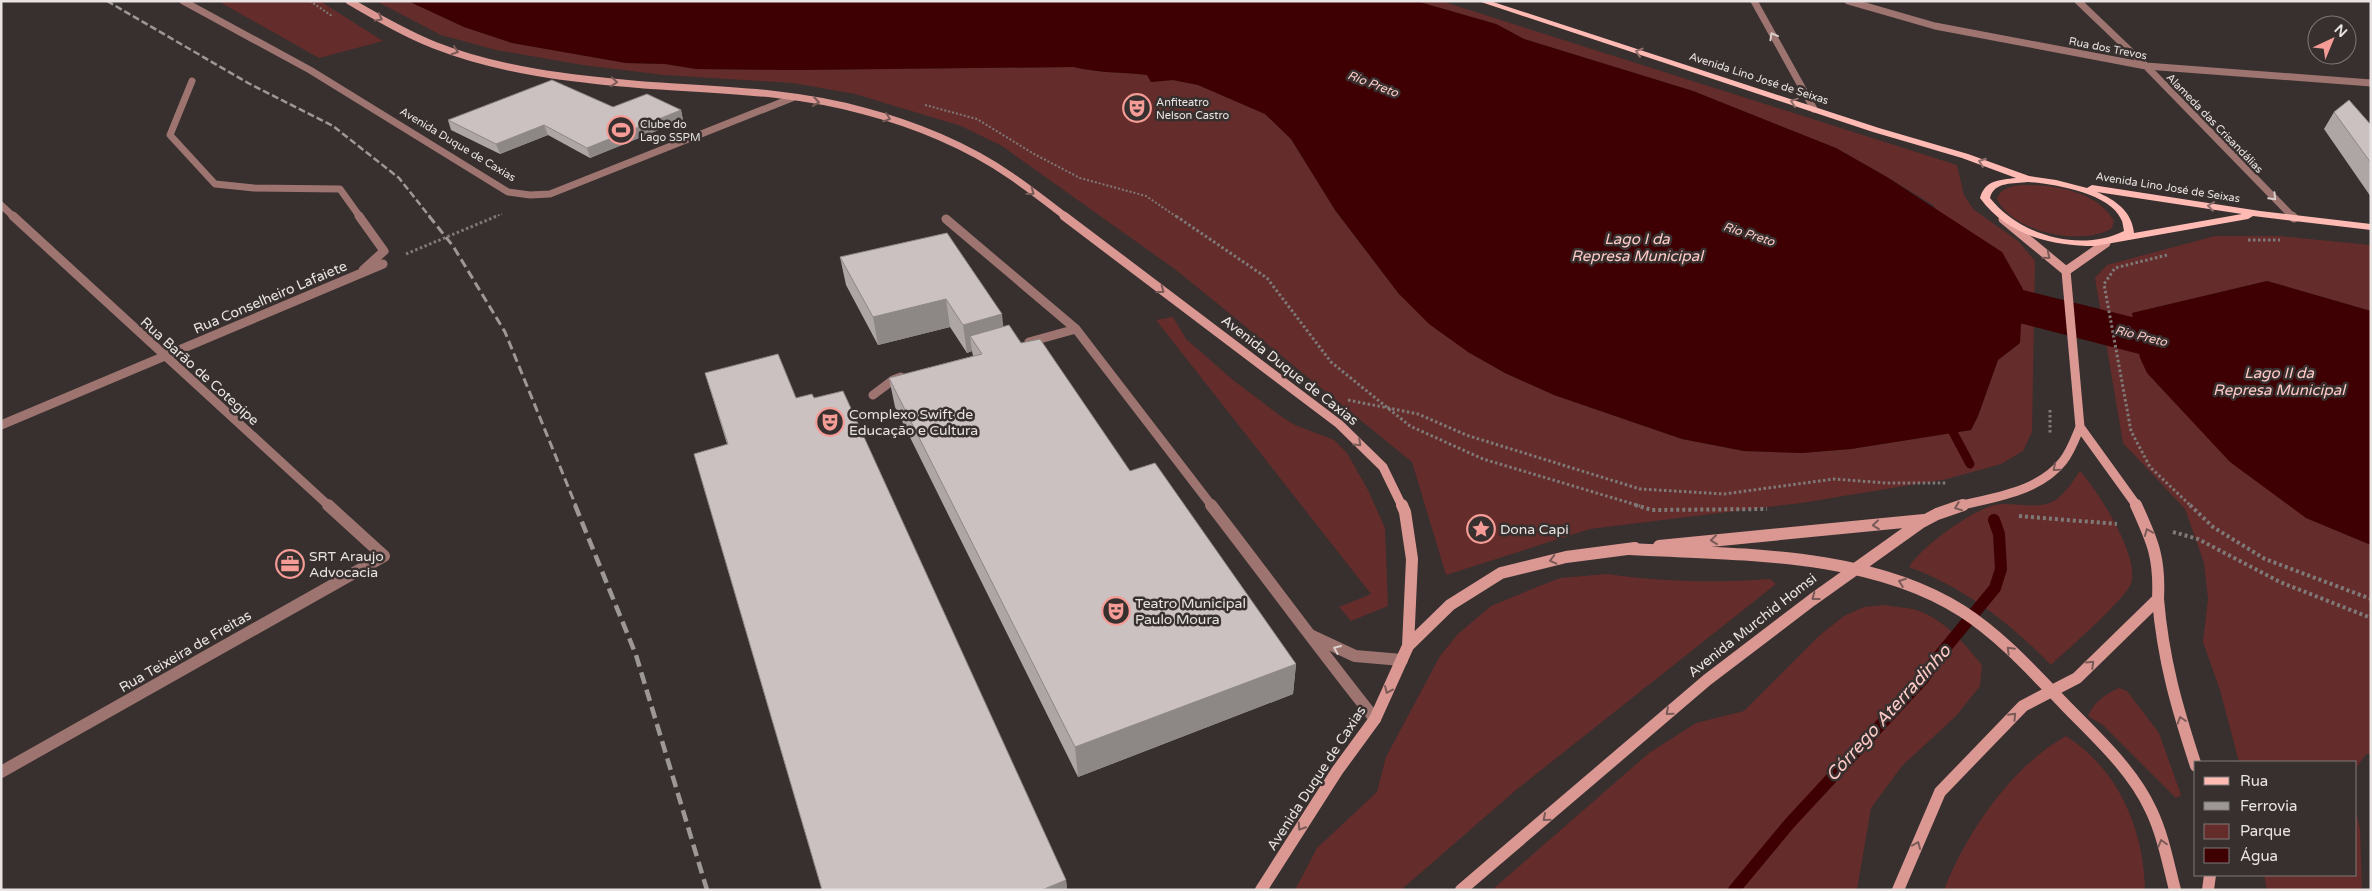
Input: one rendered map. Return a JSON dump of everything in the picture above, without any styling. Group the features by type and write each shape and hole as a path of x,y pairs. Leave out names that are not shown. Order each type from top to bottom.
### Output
{"main road":[{"name":"Avenida Duque de Caxias","path":"349,1 423,41 524,70 591,80 792,98 840,105 923,130 969,151 1010,175 1339,424 1383,467 1405,512 1412,559 1408,646 1375,719 1261,890"},
{"name":"Avenida Lino José de Seixas","path":"1482,1 2028,179"},
{"path":"2120,238 2129,232 2129,222 2123,212 2110,202 2072,186 2028,179 2003,182 1987,190 1985,198 1990,208 2065,274 2080,427 2135,502 2156,550 2159,573 2158,599 2164,653 2176,704 2194,761"},
{"name":"Avenida Lino José de Seixas","path":"2072,186 2260,214 2371,227"},
{"name":"Avenida Lino José de Seixas","path":"2002,218 2019,228 2056,239 2086,244 2106,243 2120,238 2260,214"},
{"path":"2065,274 2106,243"},
{"name":"Avenida Murchid Homsi","path":"1461,890 1706,680 1854,568 1925,520 1970,502 1992,498 2038,482 2061,464 2080,427"},
{"path":"1408,646 1450,605 1501,573 1566,557 1925,520"},
{"path":"1630,549 1756,558 1854,568 1892,579 1947,602 1993,634 2051,691 2138,788 2157,825 2175,890"},
{"path":"1898,890 1940,792 2023,706 2077,678 2158,599"},
{"path":"2208,890 2210,876"}],"street":[{"name":"Avenida Duque de Caxias","path":"182,1 310,70 508,192 530,195 550,194 792,98"},
{"path":"1754,1 1814,109"},
{"name":"Rua dos Trevos","path":"1848,1 1935,26 2146,66 2283,78 2371,83"},
{"name":"Alameda das Crisandálias","path":"2078,1 2146,66 2294,218"},
{"path":"192,82 170,135 215,184 254,188 340,189 384,251 359,274"},
{"name":"Rua Barão de Cotegipe","path":"1,205 164,357 384,556"},
{"path":"946,219 1076,329 1291,609 1307,634 1375,719"},
{"name":"Rua Conselheiro Lafaiete","path":"1,425 383,264"},
{"path":"1018,345 1076,329"},
{"path":"873,395 893,380 913,374"},
{"name":"Rua Teixeira de Freitas","path":"1,772 384,556"},
{"path":"1307,634 1355,656 1402,660"}],"path":[{"path":"918,104 937,107 977,119 1034,154 1080,178 1146,196 1267,278 1331,362 1410,426 1483,459 1652,510 1769,508"},
{"path":"431,243 494,217"},
{"path":"2241,240 2286,240"},
{"path":"2169,254 2115,268 2104,284 2131,431 2150,468 2213,527 2265,559 2371,599"},
{"path":"1340,395 1347,400 1418,414 1466,435 1640,489 1724,494 1834,479 1886,483 1948,483"},
{"path":"2050,410 2050,437"},
{"path":"1992,498 2022,518 2147,528 2183,533 2217,548 2268,576 2371,618"}],"green space":[{"path":"218,1 320,1 383,41 319,58"},
{"path":"376,1 408,1 464,27 512,43 626,63 665,64 696,69 799,70 1074,67 1148,75 1151,82 1173,80 1198,85 1265,114 1291,139 1335,210 1399,294 1468,352 1505,373 1554,395 1682,439 1744,451 1802,453 1851,449 1971,430 1998,360 2020,343 1933,205 1836,148 1693,91 1524,39 1496,24 1416,1 1441,1 1957,165 1964,195 1973,209 2018,241 2035,261 2032,432 2023,451 2001,464 1947,479 1801,503 1590,529 1446,575 1412,462 1176,270 1002,146 961,126 855,94 793,83 664,75 583,65 496,50 441,35"},
{"path":"2020,185 2059,188 2085,196 2096,202 2106,211 2114,221 2112,228 2100,234 2067,236 2032,228 2017,220 2005,210 1997,199 2003,190"},
{"path":"2215,236 2279,236 2371,245 2371,311 2267,281 2132,313 2306,518 2371,545 2371,754 2366,754 2357,767 2357,761 2239,761 2220,690 2203,642 2208,599 2204,563 2185,509 2123,443 2095,278 2107,265"},
{"path":"1173,317 1186,339 1233,380 1282,417 1295,425 1334,440 1347,453 1368,490 1385,528 1388,606 1351,621 1339,607 1371,594 1156,320"},
{"path":"2080,471 2097,493 2124,541 2132,571 2131,583 2108,612 2051,665 2020,635 1986,608 1949,585 1909,567 1935,540 1974,514 1995,505 2038,505 2052,502 2064,493"},
{"path":"1607,574 1688,581 1770,579 1776,584 1516,790 1401,890 1295,890 1317,848 1377,792 1386,757 1440,656 1458,634 1491,606 1537,587 1560,578"},
{"path":"1885,605 1916,610 1936,619 1945,626 1982,665 1980,686 1956,716 1902,766 1871,808 1857,890 1492,890 1649,753 1696,723 1744,711 1820,635 1844,616 1864,607"},
{"path":"2119,688 2127,691 2159,733 2181,795 2176,798 2103,725 2088,716 2100,699"},
{"path":"2066,736 2100,765 2114,783 2125,802 2140,845 2145,890 1944,890 1965,846 1993,803 2027,765 2046,749"},
{"path":"2357,816 2360,829 2362,890 2267,890 2264,876 2357,876"}],"water":[{"name":"Lago I da Represa Municipal","path":"408,1 1416,1 1496,24 1524,39 1693,91 1836,148 1887,177 2002,252 2023,289 2020,343 1998,360 1971,430 1851,449 1802,453 1744,451 1682,439 1554,395 1505,373 1468,352 1429,324 1399,294 1335,210 1291,139 1265,114 1198,85 1173,80 1151,82 1147,75 1074,67 799,70 696,69 665,64 626,63 512,43 464,27"},
{"name":"Lago II da Represa Municipal","path":"2267,281 2371,311 2371,545 2306,518 2230,462 2147,373 2140,358 2132,313"}],"building":[{"path":"552,80 613,107 647,94 681,110 587,148 544,125 496,144 448,120"},
{"path":"2349,100 2371,125 2371,163 2334,112"},
{"path":"947,233 1002,314 963,325 946,299 873,317 840,257"},
{"path":"1009,325 1021,343 1040,339 1130,471 1155,463 1296,664 1075,747 889,378 982,354 970,336"},
{"path":"778,354 796,398 812,394 814,398 843,391 1066,880 1042,890 822,890 694,454 728,444 705,373"}],"waterway":[{"name":"Rio Preto","path":"1938,285 2371,395"},
{"name":"Córrego Aterradinho","path":"1947,421 1970,464"},
{"name":"Córrego Aterradinho","path":"1734,890 1789,824 1923,679 1938,657 1995,588 2001,569 1999,534 1994,520"}],"railway":[{"path":"107,1 248,83 333,126 399,178 430,217"},
{"path":"429,216 453,246 505,332 576,506"},
{"path":"575,505 636,655 707,890"}],"place":[{"name":"Anfiteatro Nelson Castro","path":"1137,108"},
{"name":"Clube do Lago SSPM","path":"621,130"},
{"name":"Complexo Swift de Educação e Cultura","path":"830,422"},
{"name":"Dona Capi","path":"1481,529"},
{"name":"SRT Araujo Advocacia","path":"290,564"},
{"name":"Teatro Municipal Paulo Moura","path":"1116,611"}]}
